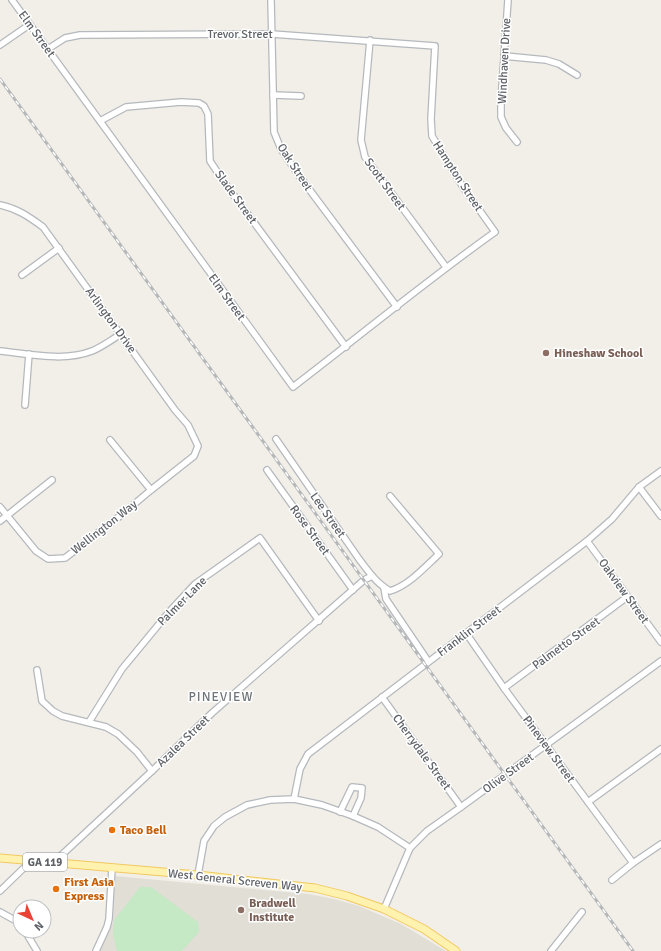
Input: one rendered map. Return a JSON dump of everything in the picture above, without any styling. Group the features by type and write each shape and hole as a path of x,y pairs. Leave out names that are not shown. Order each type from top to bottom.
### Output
{"main road":[{"name":"West General Screven Way","path":"0,858 198,875 315,888 352,897 384,909 424,929 456,951"}],"street":[{"name":"Elm Street","path":"12,0 293,387 346,347 446,267 495,232"},
{"name":"Oak Street","path":"272,0 274,132 281,149 300,177 397,307"},
{"name":"Windhaven Drive","path":"508,0 501,117 506,128 516,142"},
{"path":"0,45 29,25"},
{"name":"Trevor Street","path":"48,49 64,38 80,35 272,34 370,40 435,46"},
{"name":"Scott Street","path":"370,40 361,140 365,156 446,267"},
{"name":"Hampton Street","path":"435,46 431,119 432,136 463,187 495,232"},
{"path":"504,56 546,60 559,64 577,75"},
{"path":"273,95 301,96"},
{"name":"Slade Street","path":"100,121 126,107 181,102 199,103 204,106 208,114 210,161 346,347"},
{"name":"Arlington Drive","path":"0,205 14,208 29,216 43,227 175,410 188,424 198,446 194,456"},
{"path":"22,275 59,248"},
{"path":"0,351 50,357 79,354 100,348 121,334"},
{"path":"25,405 29,354"},
{"name":"Lee Street","path":"276,439 359,559 372,576 384,588 386,599 428,661"},
{"path":"110,440 151,490"},
{"name":"Wellington Way","path":"0,507 36,551 48,559 65,558 194,456"},
{"name":"Rose Street","path":"267,470 354,590"},
{"name":"Franklin Street","path":"294,800 300,769 308,754 587,541 612,519 639,487 661,471"},
{"path":"0,521 52,480"},
{"path":"639,487 661,516"},
{"path":"384,588 390,591 398,588 414,577 439,554 390,496"},
{"name":"Palmer Lane","path":"89,722 122,669 169,612 195,584 260,538 319,621"},
{"name":"Oakview Street","path":"587,541 661,642"},
{"name":"Azalea Street","path":"53,863 212,713 372,576"},
{"name":"Palmetto Street","path":"504,688 628,597"},
{"name":"Pineview Street","path":"466,633 504,688 633,864"},
{"name":"Olive Street","path":"384,909 410,848 426,830 462,807 661,661"},
{"path":"37,670 42,701 53,711 62,716 89,722 118,734 137,752 152,771"},
{"name":"Cherrydale Street","path":"382,697 462,807"},
{"path":"588,802 661,750"},
{"path":"340,812 352,787 362,788 361,798 353,816"},
{"path":"198,875 204,841 210,830 219,822 240,809 255,803 270,800 294,800 322,805 378,827 410,848"},
{"path":"612,880 661,844"},
{"path":"0,891 31,861"},
{"path":"96,951 109,919 112,868"},
{"path":"0,912 12,919"},
{"path":"551,951 582,912"},
{"path":"30,939 37,951"}],"shaded area":[{"name":"Bradwell Institute","path":"115,876 308,894 334,899 359,906 401,924 446,951 100,951 113,922"}],"green space":[{"path":"140,887 151,887 198,922 199,932 182,951 117,951 113,935 114,920"}],"railway":[{"path":"0,79 633,951"}],"place":[{"name":"Hineshaw School","path":"546,353"},
{"name":"Taco Bell","path":"112,830"},
{"name":"First Asia Express","path":"56,889"},
{"name":"Bradwell Institute","path":"241,910"}],"district":[{"name":"PINEVIEW","path":"221,696"}]}
